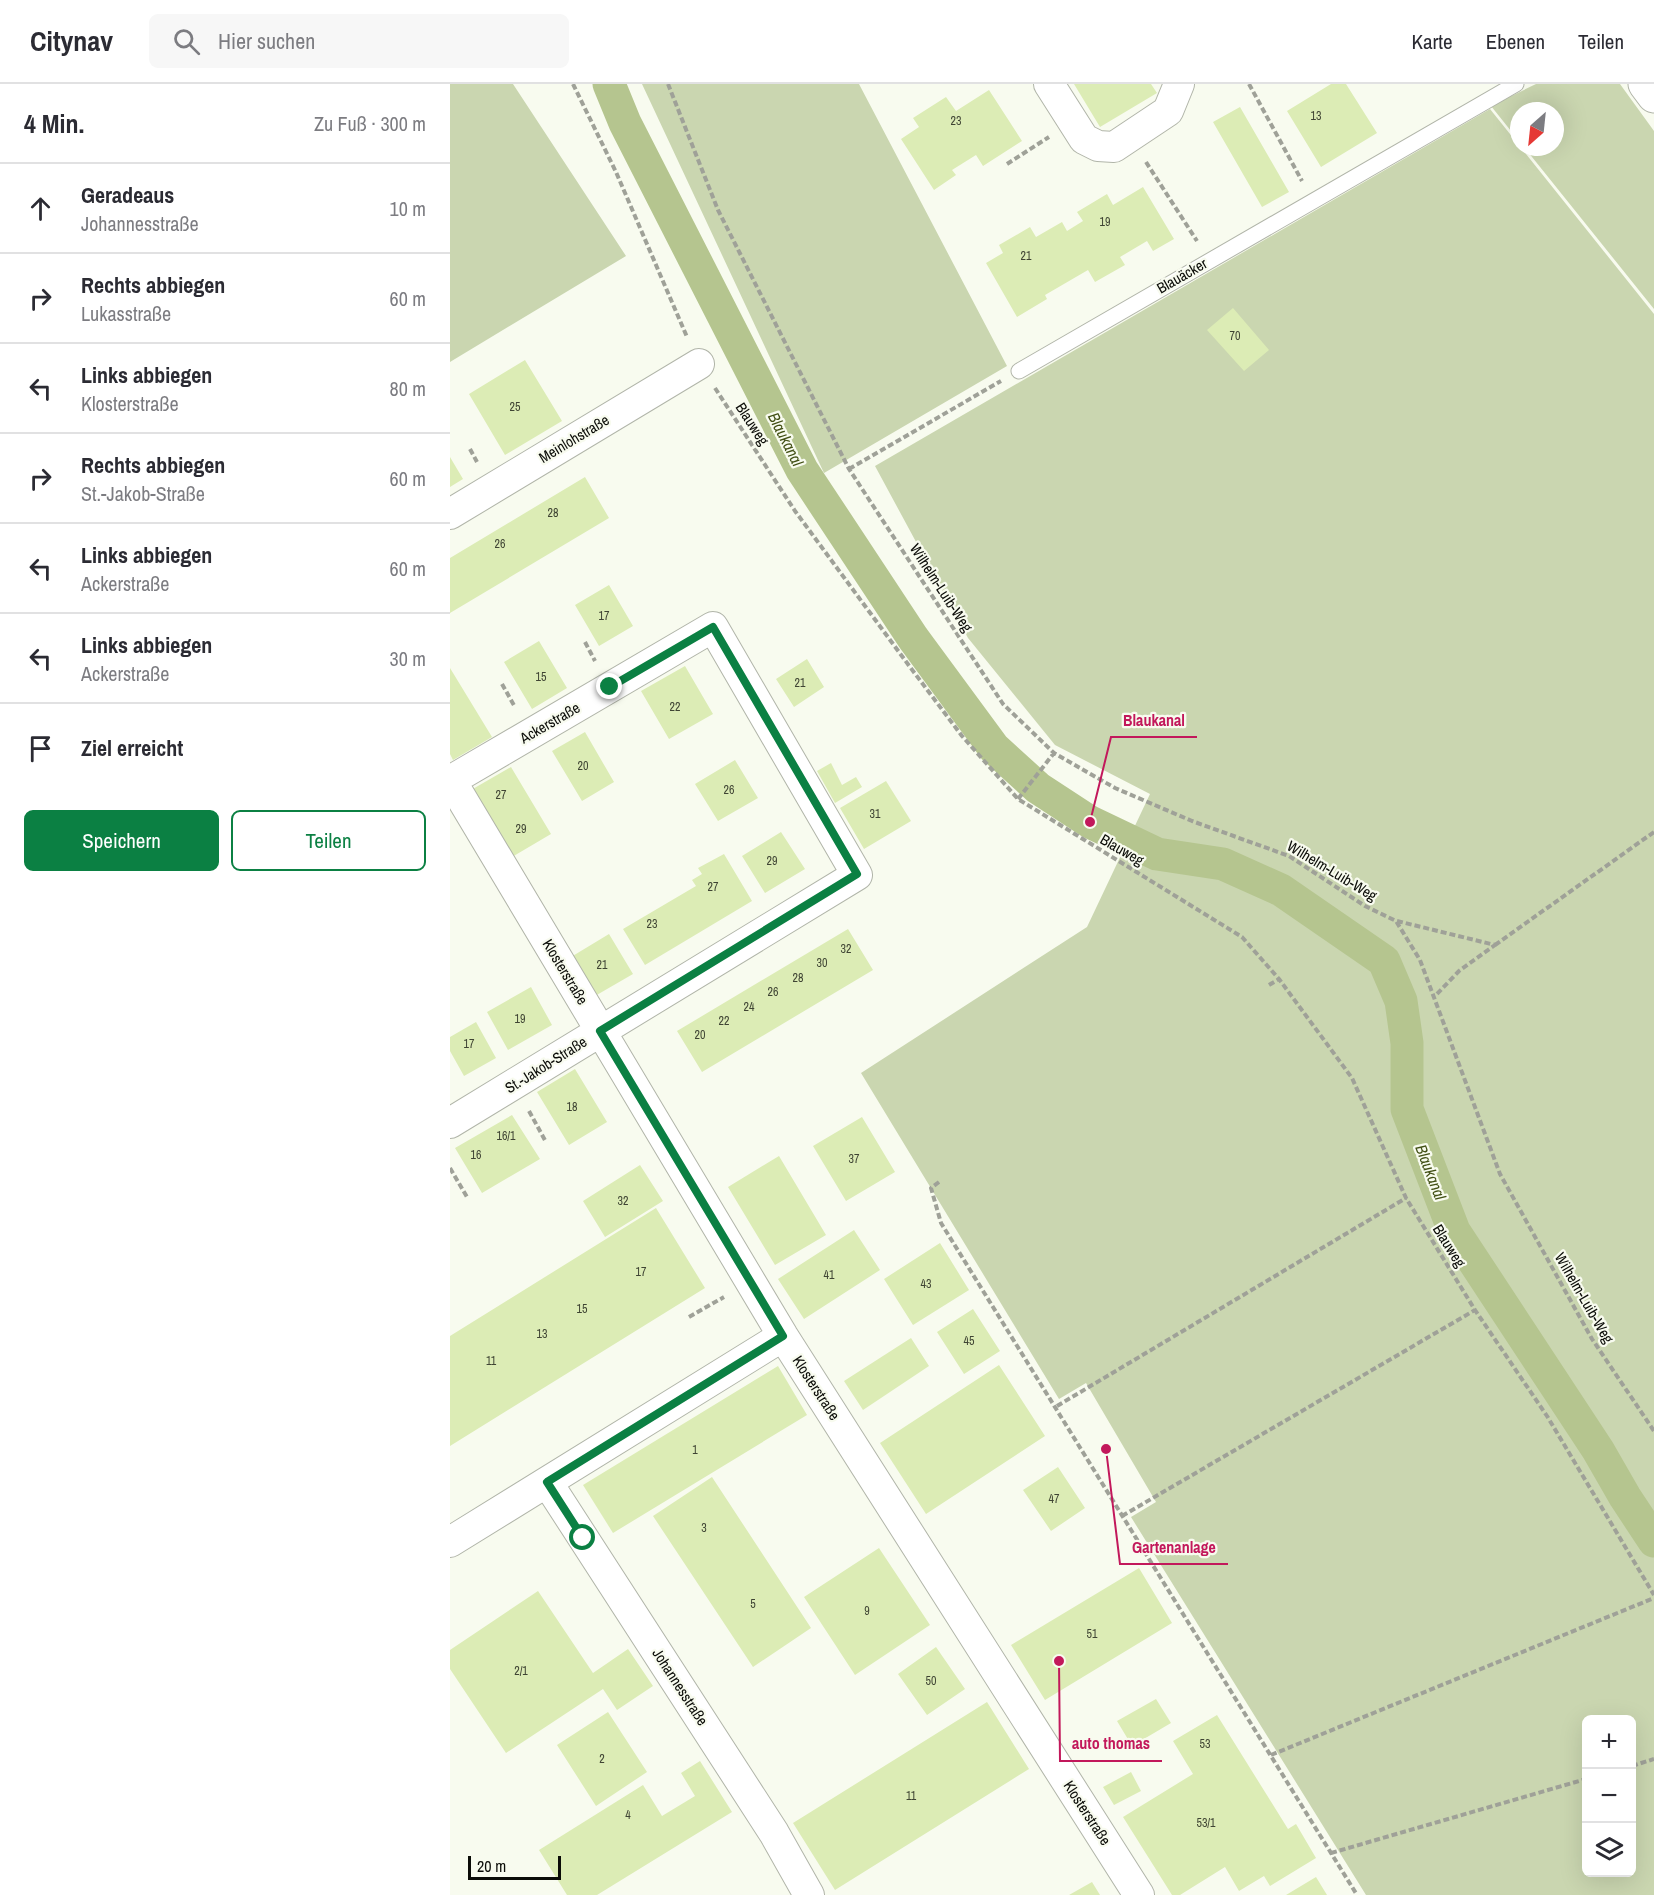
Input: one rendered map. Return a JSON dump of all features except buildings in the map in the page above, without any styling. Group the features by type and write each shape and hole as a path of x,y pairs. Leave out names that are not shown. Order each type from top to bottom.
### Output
{"street":[{"path":"1049,84 1084,139 1098,146 1114,147 1131,139 1168,111 1179,84"},
{"path":"1645,84 1654,96"},
{"name":"Meinlohstraße","path":"450,514 699,364"},
{"name":"Ackerstraße","path":"450,780 713,627 857,874"},
{"name":"Klosterstraße","path":"450,780 783,1336 1139,1895"},
{"name":"St.-Jakob-Straße","path":"450,1123 857,874"},
{"path":"450,1542 783,1336"},
{"name":"Johannesstraße","path":"547,1482 774,1833 809,1895"}],"lane":[{"name":"Blauäcker","path":"1019,372 1516,84"}],"path":[{"name":"Blauweg","path":"573,84 616,172 699,364 795,511 962,736 1018,799 1242,938 1279,979 1352,1078 1406,1198 1475,1310 1546,1416 1654,1596"},
{"name":"Wilhelm-Luib-Weg","path":"668,84 718,210 849,469 1003,704 1054,753 1115,788 1192,822 1289,856 1365,906 1396,921 1420,960 1500,1174 1592,1339 1654,1431"},
{"path":"1249,84 1313,200"},
{"path":"1007,164 1072,123"},
{"path":"1131,139 1209,260"},
{"path":"849,469 1019,372"},
{"path":"1018,799 1054,753"},
{"path":"1434,997 1459,971 1654,832"},
{"path":"1396,921 1495,945"},
{"path":"1269,985 1279,979"},
{"path":"450,1168 467,1197"},
{"path":"939,1182 930,1188 941,1224 1057,1406 1122,1516 1357,1895"},
{"path":"1057,1406 1406,1198"},
{"path":"689,1317 751,1281"},
{"path":"1122,1516 1475,1310"},
{"path":"1271,1755 1654,1596"},
{"path":"1636,1765 1654,1759"},
{"path":"1331,1852 1582,1780"}],"green space":[{"path":"450,84 513,84 626,256 450,362"},
{"path":"642,84 859,84 1007,366 824,473"},
{"path":"1536,84 1620,84 1654,131 1654,309 1531,156 1564,156 1564,102 1510,102 1510,130 1491,106"},
{"path":"1490,109 1510,134 1510,156 1528,156 1654,314 1654,1895 1366,1895 1131,1517 1156,1502 1086,1383 1059,1399 861,1073 1087,927 1150,794 1055,745 968,638 875,466"}],"waterway":[{"name":"Blaukanal","path":"609,84 625,123 802,470 913,638 994,748 1038,788 1090,822 1157,854 1223,864 1281,890 1384,961 1401,1001 1407,1043 1407,1109 1454,1231 1598,1450 1654,1541"}],"place":[{"name":"Blaukanal","path":"1090,822"},
{"name":"Gartenanlage","path":"1106,1449"},
{"name":"auto thomas","path":"1059,1661"}],"route":[{"path":"583,1538 547,1482 783,1336 600,1031 857,874 713,627 610,687"}]}
